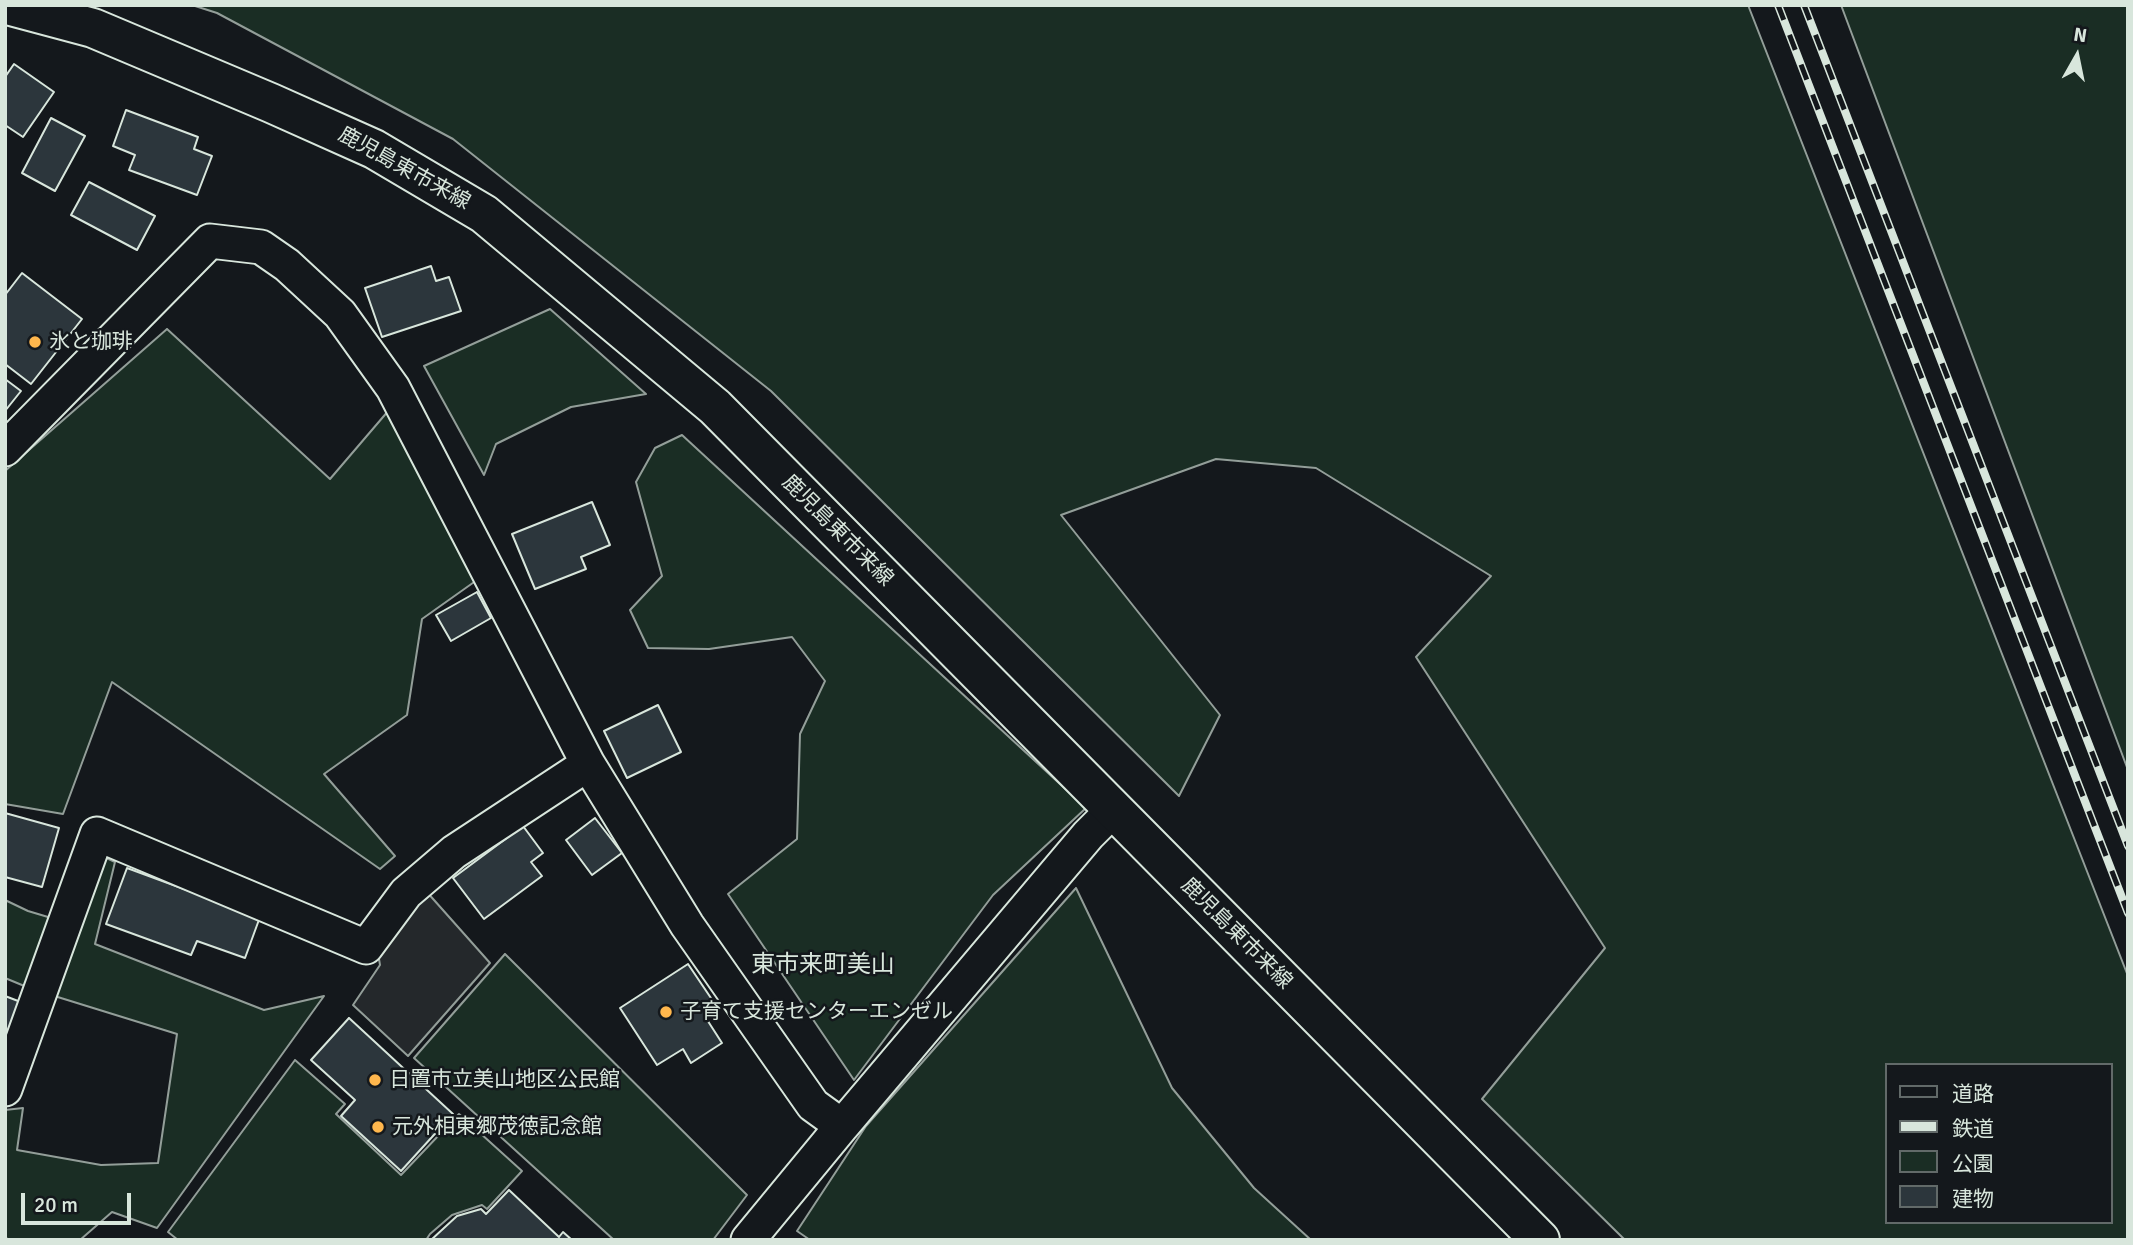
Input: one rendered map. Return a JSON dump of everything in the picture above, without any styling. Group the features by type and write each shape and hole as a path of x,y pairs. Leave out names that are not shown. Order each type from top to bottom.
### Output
{"main road":[{"name":"鹿児島東市来線","path":"6,5 93,28 271,103 374,149 484,214 715,407 1540,1240"}],"street":[{"path":"5,449 210,241 261,247 288,265 340,314 393,388 588,764 687,925 805,1094 813,1105 842,1126"},
{"path":"5,1088 97,834 366,947 406,893 454,852 588,764"},
{"path":"748,1240 1088,835 1113,810"}],"green space":[{"path":"192,5 1748,5 2128,976 2128,1240 1625,1240 1482,1099 1605,948 1416,657 1491,576 1316,468 1216,459 1061,515 1220,715 1179,796 771,391 453,139 217,13"},
{"path":"1841,5 2128,5 2128,770"},
{"path":"550,309 646,394 571,407 496,444 484,475 424,366"},
{"path":"167,329 330,479 389,410 477,580 422,619 407,715 324,774 395,856 380,869 112,682 63,814 5,804 5,471"},
{"path":"682,435 1086,808 993,895 854,1080 728,894 797,839 800,734 825,681 792,637 709,649 648,648 630,610 662,576 636,482 655,448"},
{"path":"100,855 115,862 95,944 264,1010 324,996 157,1228 112,1212 80,1240 9,1240 5,1237 5,1110 23,1108 17,1150 101,1165 158,1163 177,1034 48,994"},
{"path":"1076,888 1172,1088 1254,1188 1311,1240 810,1240 797,1231 866,1126"},
{"path":"5,900 28,911 58,920 34,990 5,978"},
{"path":"505,954 747,1195 713,1240 614,1240 414,1058"},
{"path":"295,1060 345,1104 336,1114 401,1175 459,1114 522,1171 487,1209 482,1205 452,1215 426,1240 178,1240 168,1232"}],"shaded area":[{"path":"426,891 490,963 408,1056 353,1005 380,965 377,947"}],"building":[{"path":"14,64 54,92 23,137 5,125 5,77"},
{"path":"126,110 198,137 194,149 212,156 197,195 129,170 135,155 113,146"},
{"path":"51,118 85,136 55,191 22,173"},
{"path":"89,182 155,216 137,250 71,215"},
{"path":"431,266 436,281 449,277 461,311 382,337 365,288"},
{"name":"氷と珈琲","path":"22,273 82,319 31,384 5,364 5,295"},
{"path":"5,379 21,391 5,411"},
{"path":"592,502 610,545 581,557 586,569 535,589 512,534"},
{"path":"477,592 491,618 451,641 436,615"},
{"path":"658,705 681,752 627,778 604,731"},
{"path":"5,813 59,828 42,887 5,877"},
{"path":"595,818 622,853 592,875 566,840"},
{"path":"523,826 543,853 531,862 542,876 484,919 453,878"},
{"path":"127,868 260,917 245,958 197,941 191,955 106,924"},
{"name":"子育て支援センターエンゼル","path":"688,964 717,1007 704,1015 722,1043 691,1063 683,1049 657,1065 620,1008"},
{"path":"5,996 26,1004 5,1060"},
{"name":"日置市立美山地区公民館","path":"349,1018 453,1114 401,1171 341,1116 355,1100 311,1060"},
{"path":"509,1190 559,1237 563,1232 572,1240 431,1240 457,1216 481,1209 486,1214"}],"railway":[{"path":"1778,5 2128,913"},
{"path":"1804,5 2128,846"}],"place":[{"name":"氷と珈琲","path":"35,342"},
{"name":"子育て支援センターエンゼル","path":"666,1012"},
{"name":"日置市立美山地区公民館","path":"375,1080"},
{"name":"元外相東郷茂徳記念館","path":"378,1127"}],"district":[{"name":"東市来町美山","path":"823,966"}]}
